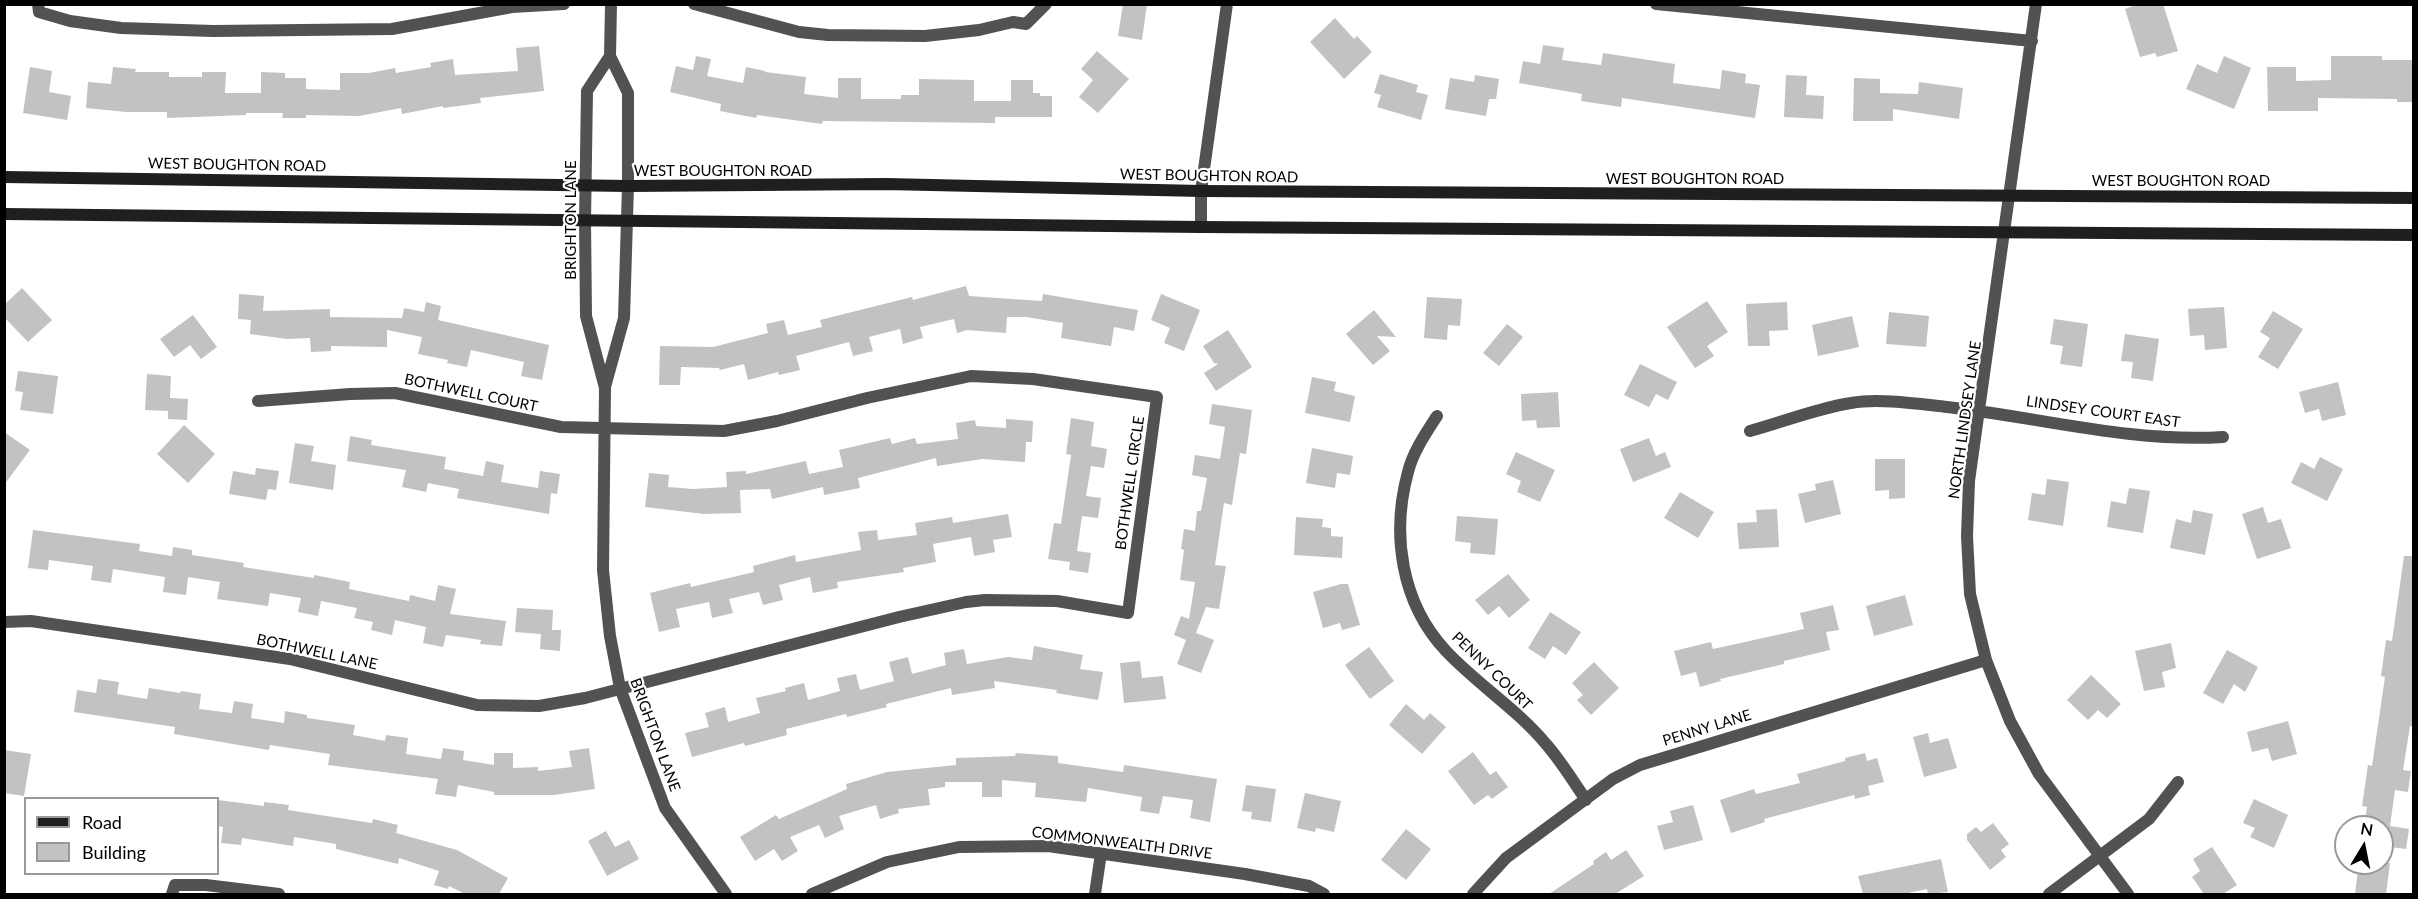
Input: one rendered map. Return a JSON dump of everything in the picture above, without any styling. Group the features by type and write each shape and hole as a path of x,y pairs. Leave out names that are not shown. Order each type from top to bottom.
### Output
{"main road":[{"name":"WEST BOUGHTON ROAD","path":"4,177 627,186 886,184 1201,191 2414,198"},
{"path":"4,214 2414,235"}],"street":[{"path":"38,4 39,12 70,21 122,27 213,31 392,28 513,7 564,4"},
{"name":"BRIGHTON LANE","path":"605,388 624,318 627,186 628,93 610,56 611,4"},
{"path":"694,4 799,32 828,35 925,36 979,30 1013,22 1026,24 1046,4"},
{"path":"1201,226 1201,191 1227,4"},
{"path":"1656,4 2031,41"},
{"path":"2009,195 2036,4"},
{"name":"BRIGHTON LANE","path":"610,56 587,92 585,185 586,316 605,388 604,580 610,636 620,688 665,808 726,894"},
{"name":"NORTH LINDSEY LANE","path":"2009,195 2006,232 1969,481 1967,536 1970,594 1986,660 2010,721 2039,774 2127,894"},
{"name":"BOTHWELL CIRCLE","path":"605,430 724,431 971,376 1033,379 1157,397 1128,613 1057,601 966,602 620,688"},
{"name":"BOTHWELL COURT","path":"258,401 395,393 561,427 605,430"},
{"name":"LINDSEY COURT EAST","path":"1750,431 1852,402 1908,403 1980,410 2152,436 2190,439 2223,437"},
{"name":"PENNY COURT","path":"1437,416 1422,439 1408,470 1400,514 1400,549 1408,587 1421,615 1446,650 1546,743 1586,800"},
{"name":"BOTHWELL LANE","path":"4,622 31,621 290,659 477,705 539,706 585,698 620,688"},
{"name":"PENNY LANE","path":"1473,894 1506,858 1626,771 1659,758 1986,660"},
{"path":"2049,894 2149,819 2178,783"},
{"name":"COMMONWEALTH DRIVE","path":"812,894 887,862 959,847 1048,846 1245,874 1309,886 1324,894"},
{"path":"1095,894 1101,853"},
{"path":"172,894 175,885 206,885 279,894"}],"building":[{"path":"1123,4 1147,4 1142,40 1118,36"},
{"path":"2139,4 2163,4 2178,51 2157,57 2155,53 2140,57 2125,9"},
{"path":"1335,18 1354,39 1357,36 1372,52 1344,79 1310,42"},
{"path":"1543,45 1564,48 1562,60 1601,65 1603,53 1675,64 1673,83 1720,89 1722,70 1746,74 1745,83 1760,85 1755,118 1622,98 1621,107 1581,101 1582,94 1519,83 1523,61 1540,64"},
{"path":"539,46 544,91 480,98 481,103 443,108 443,106 402,114 401,108 359,116 306,115 306,118 282,118 283,113 246,113 246,115 167,118 167,112 126,112 86,108 88,82 111,84 113,67 136,69 135,72 169,72 169,77 202,77 202,72 226,72 225,93 261,93 261,72 285,73 285,78 306,78 306,89 340,90 340,73 369,73 395,68 396,73 431,67 430,63 453,59 455,75 518,71 516,48"},
{"path":"1097,51 1129,79 1098,113 1079,97 1093,80 1081,69"},
{"path":"696,56 711,59 707,76 743,83 746,67 765,72 806,77 804,94 838,98 838,78 861,78 861,99 901,99 901,95 919,95 919,79 974,80 974,101 1011,101 1011,80 1033,80 1033,93 1040,93 1040,96 1052,96 1052,117 995,117 995,123 823,121 822,124 757,115 756,118 720,111 721,104 670,92 676,66 693,70"},
{"path":"2224,56 2251,68 2234,109 2186,89 2197,64 2217,73"},
{"path":"2331,56 2382,56 2382,60 2414,60 2414,102 2397,102 2397,99 2318,98 2318,111 2268,111 2267,67 2296,67 2296,81 2331,80"},
{"path":"30,67 52,71 49,92 71,96 67,120 23,113"},
{"path":"1380,74 1418,85 1416,92 1428,95 1421,120 1377,107 1381,95 1374,93"},
{"path":"1475,75 1499,79 1496,99 1489,99 1486,116 1445,109 1450,78 1474,82"},
{"path":"1786,75 1807,76 1806,95 1824,96 1823,119 1784,117"},
{"path":"1854,78 1880,79 1880,93 1918,94 1919,82 1963,88 1959,119 1893,109 1893,121 1853,121"},
{"path":"966,286 969,296 1042,301 1043,294 1138,310 1134,331 1114,327 1111,346 1061,338 1063,323 1026,317 1007,317 1006,333 967,330 957,333 954,319 920,327 923,338 903,344 900,329 869,337 873,351 853,356 849,342 796,356 800,370 779,375 778,372 748,380 744,364 720,370 719,368 681,367 680,385 659,385 660,346 713,347 768,333 766,324 784,320 788,335 822,327 820,320"},
{"path":"22,288 52,320 28,342 4,317 4,305"},
{"path":"239,294 264,296 263,311 330,309 330,317 402,318 404,308 424,312 426,302 441,306 438,320 549,345 542,380 521,376 524,362 471,350 467,367 447,363 448,360 418,354 422,337 387,330 387,347 331,346 331,351 311,352 310,338 287,339 250,334 251,320 238,319"},
{"path":"1161,294 1200,310 1184,351 1164,343 1170,328 1151,320"},
{"path":"1427,297 1462,299 1460,326 1448,325 1447,340 1424,338"},
{"path":"1707,301 1728,332 1707,346 1714,356 1695,368 1667,327"},
{"path":"1787,302 1788,330 1769,331 1770,346 1748,346 1746,304"},
{"path":"2224,307 2227,348 2205,350 2204,335 2190,336 2188,309"},
{"path":"1374,310 1396,337 1377,336 1390,351 1373,365 1346,334"},
{"path":"2273,311 2303,329 2278,369 2258,357 2270,338 2260,332"},
{"path":"1889,312 1929,316 1926,347 1886,344"},
{"path":"193,315 217,347 201,359 190,345 174,357 160,339"},
{"path":"1852,316 1859,347 1818,356 1812,325"},
{"path":"2054,319 2088,324 2082,367 2060,364 2063,346 2050,344"},
{"path":"1507,324 1523,337 1499,366 1483,353"},
{"path":"1228,330 1252,367 1216,391 1204,373 1218,364 1214,363 1203,346"},
{"path":"2125,334 2159,339 2153,381 2131,378 2133,362 2121,361"},
{"path":"1640,364 1677,382 1668,400 1656,394 1649,407 1624,395"},
{"path":"18,371 58,376 53,414 20,410 23,392 15,391"},
{"path":"147,374 171,376 170,398 188,399 187,420 168,419 168,411 145,410"},
{"path":"1312,377 1336,382 1334,391 1355,396 1350,422 1305,413"},
{"path":"2338,382 2346,415 2322,421 2319,409 2305,413 2299,392"},
{"path":"1558,392 1560,427 1537,428 1536,420 1522,421 1521,394"},
{"path":"1212,404 1252,410 1246,454 1240,453 1232,505 1224,503 1215,565 1226,566 1219,609 1206,607 1196,633 1214,640 1201,673 1177,664 1186,640 1174,635 1181,616 1189,619 1195,582 1180,580 1184,529 1195,531 1197,511 1201,511 1207,478 1192,475 1195,455 1220,459 1225,427 1209,424"},
{"path":"1071,418 1094,422 1091,446 1107,449 1104,468 1091,466 1086,496 1101,498 1098,518 1082,516 1077,551 1091,553 1088,573 1069,570 1070,562 1048,559 1054,523 1061,524 1071,455 1066,454"},
{"path":"1006,419 1033,421 1032,442 1026,442 1025,462 982,459 937,466 936,458 858,478 860,488 824,495 823,487 772,499 770,489 740,490 741,513 704,514 645,507 649,473 669,475 668,487 693,489 727,487 726,472 746,471 746,474 806,461 809,474 843,467 839,450 890,438 892,444 915,438 917,444 958,439 956,423 975,420 976,426 1006,428"},
{"path":"184,425 215,454 188,483 157,454"},
{"path":"4,432 30,450 4,485"},
{"path":"350,436 372,440 371,445 446,457 444,469 483,476 486,461 504,465 501,482 538,488 540,471 560,474 557,494 551,493 549,514 457,498 459,489 428,483 426,492 402,487 406,470 347,461"},
{"path":"1649,438 1656,456 1665,452 1671,467 1633,482 1620,449"},
{"path":"295,443 314,446 311,461 336,465 333,490 289,483"},
{"path":"1312,448 1353,456 1350,475 1337,473 1335,488 1306,483"},
{"path":"1516,452 1555,470 1540,502 1517,492 1521,481 1506,474"},
{"path":"2320,457 2343,469 2327,501 2291,483 2301,462 2314,469"},
{"path":"1875,459 1905,459 1905,498 1889,499 1889,490 1875,491"},
{"path":"256,468 279,471 276,490 268,489 266,500 229,494 233,471 255,475"},
{"path":"2047,479 2069,482 2063,526 2028,520 2032,493 2045,495"},
{"path":"1833,480 1841,514 1805,523 1798,494 1816,490 1815,484"},
{"path":"2129,488 2150,491 2143,533 2107,527 2111,501 2126,504"},
{"path":"1680,492 1714,512 1698,538 1664,518"},
{"path":"2263,507 2268,523 2281,519 2291,548 2257,559 2242,514"},
{"path":"1777,509 1779,547 1739,549 1737,523 1757,522 1756,510"},
{"path":"2193,510 2213,514 2205,555 2170,548 2176,519 2191,523"},
{"path":"1008,514 1012,537 993,540 995,552 974,556 971,537 933,544 936,562 903,568 904,572 837,582 838,588 813,593 810,577 779,585 783,600 763,605 759,592 729,599 733,613 712,618 709,602 676,609 680,627 659,632 650,593 690,583 691,587 754,572 753,566 795,555 796,562 861,550 858,532 877,530 878,540 917,535 915,523 952,517 953,523"},
{"path":"1457,516 1498,519 1495,555 1470,553 1471,543 1455,541"},
{"path":"1296,517 1323,519 1322,527 1331,528 1331,536 1343,537 1342,558 1294,555"},
{"path":"33,530 140,544 139,551 172,556 173,547 192,550 192,555 244,563 243,567 314,578 314,575 350,582 349,589 409,601 410,595 435,601 438,585 456,589 450,614 506,621 502,646 480,644 481,640 446,635 443,647 423,643 426,627 395,620 392,635 371,630 373,622 354,618 357,608 321,601 318,616 298,612 301,598 270,593 268,606 217,599 220,582 188,577 186,595 163,592 165,577 113,569 111,583 91,580 93,566 49,560 48,570 28,568"},
{"path":"2404,556 2414,556 2414,726 2410,726 2403,770 2411,771 2408,792 2395,790 2392,815 2366,815 2367,807 2362,806 2368,765 2372,766 2385,677 2381,676 2386,640 2392,641"},
{"path":"1508,574 1530,600 1509,618 1499,606 1488,615 1475,600"},
{"path":"1348,584 1360,625 1342,630 1340,623 1323,628 1313,592"},
{"path":"1905,595 1913,625 1874,636 1866,606"},
{"path":"1833,605 1839,630 1826,632 1830,650 1784,661 1784,664 1720,679 1721,681 1700,687 1696,672 1681,676 1674,651 1711,642 1713,649 1804,629 1800,613"},
{"path":"517,608 553,610 552,630 561,630 560,651 540,649 541,634 515,632"},
{"path":"1550,612 1581,632 1566,655 1553,646 1545,659 1528,648"},
{"path":"2171,643 2176,668 2162,672 2165,687 2144,691 2135,651"},
{"path":"1034,646 1083,655 1080,669 1103,672 1098,700 1056,693 1057,690 994,681 995,688 952,695 951,688 886,704 887,707 847,717 846,714 786,729 787,735 745,746 744,743 692,757 685,733 709,727 705,713 725,707 728,722 760,713 756,698 786,691 785,688 804,683 808,700 840,691 837,678 856,674 860,690 894,681 889,662 908,657 912,674 946,665 944,653 964,649 967,664 1008,657 1032,660"},
{"path":"1369,647 1394,681 1370,699 1345,665"},
{"path":"2227,650 2258,667 2245,692 2234,684 2223,704 2203,693"},
{"path":"1140,661 1142,678 1163,676 1166,699 1124,703 1120,663"},
{"path":"1594,662 1619,688 1591,715 1577,700 1583,695 1572,683"},
{"path":"2091,675 2121,704 2107,718 2098,710 2088,720 2067,700"},
{"path":"98,679 119,682 117,694 147,699 149,688 201,694 199,709 232,713 234,701 253,704 251,718 284,723 285,711 307,715 307,718 355,725 353,735 385,741 386,735 408,738 406,754 441,759 443,748 464,751 463,760 494,765 494,753 513,753 513,768 538,767 538,771 572,767 569,751 589,748 595,789 554,795 494,795 494,792 458,785 456,797 435,794 438,779 328,765 330,754 270,745 269,750 174,734 175,727 74,712 77,690 96,693"},
{"path":"1406,704 1424,720 1430,713 1446,727 1422,754 1389,725"},
{"path":"2288,721 2297,754 2272,761 2268,748 2252,752 2247,732"},
{"path":"1928,733 1930,743 1948,738 1957,768 1924,777 1913,737"},
{"path":"4,750 31,754 24,796 4,793"},
{"path":"1473,752 1490,775 1496,771 1508,787 1492,799 1488,795 1474,805 1448,771"},
{"path":"1016,753 1058,756 1058,763 1123,772 1124,765 1217,779 1210,822 1190,818 1193,800 1163,796 1159,814 1140,811 1142,797 1088,788 1086,802 1035,797 1036,783 1002,780 1002,797 982,797 982,782 945,782 945,787 928,789 930,805 898,809 899,813 880,819 876,805 839,816 844,829 825,838 819,825 790,837 798,851 782,861 774,849 755,861 740,837 776,815 779,819 847,789 846,784 887,772 956,765 956,758 1015,756"},
{"path":"1865,753 1867,761 1877,758 1884,782 1868,786 1870,795 1855,799 1854,795 1764,819 1765,822 1731,833 1720,800 1754,789 1756,794 1800,783 1797,774"},
{"path":"1246,785 1276,789 1271,822 1251,819 1252,812 1242,811"},
{"path":"1305,793 1341,801 1334,832 1316,828 1315,832 1297,828"},
{"path":"2254,799 2288,815 2274,848 2250,837 2255,828 2243,823"},
{"path":"219,800 264,806 264,802 289,805 288,810 372,823 373,819 398,825 396,833 457,850 508,878 499,894 465,894 449,886 448,889 434,885 439,871 399,858 398,864 336,849 336,844 294,837 293,846 242,838 241,845 221,843 223,827 219,826"},
{"path":"1693,805 1703,840 1664,850 1657,826 1673,822 1670,811"},
{"path":"1993,823 2009,844 2001,850 2006,857 1990,870 1967,840 1967,834 1976,827 1981,832"},
{"path":"2394,827 2409,829 2406,849 2394,848"},
{"path":"1406,829 1431,849 1406,880 1381,860"},
{"path":"606,831 615,847 629,840 639,859 607,876 588,841"},
{"path":"2212,847 2237,885 2223,894 2204,894 2192,877 2200,871 2193,859"},
{"path":"1626,850 1644,876 1615,894 1549,894 1594,864 1593,861 1606,852 1611,860"},
{"path":"1941,859 1948,892 1928,894 1927,889 1903,894 1863,894 1858,876"},
{"path":"2357,875 2388,875 2386,894 2355,894"}]}
